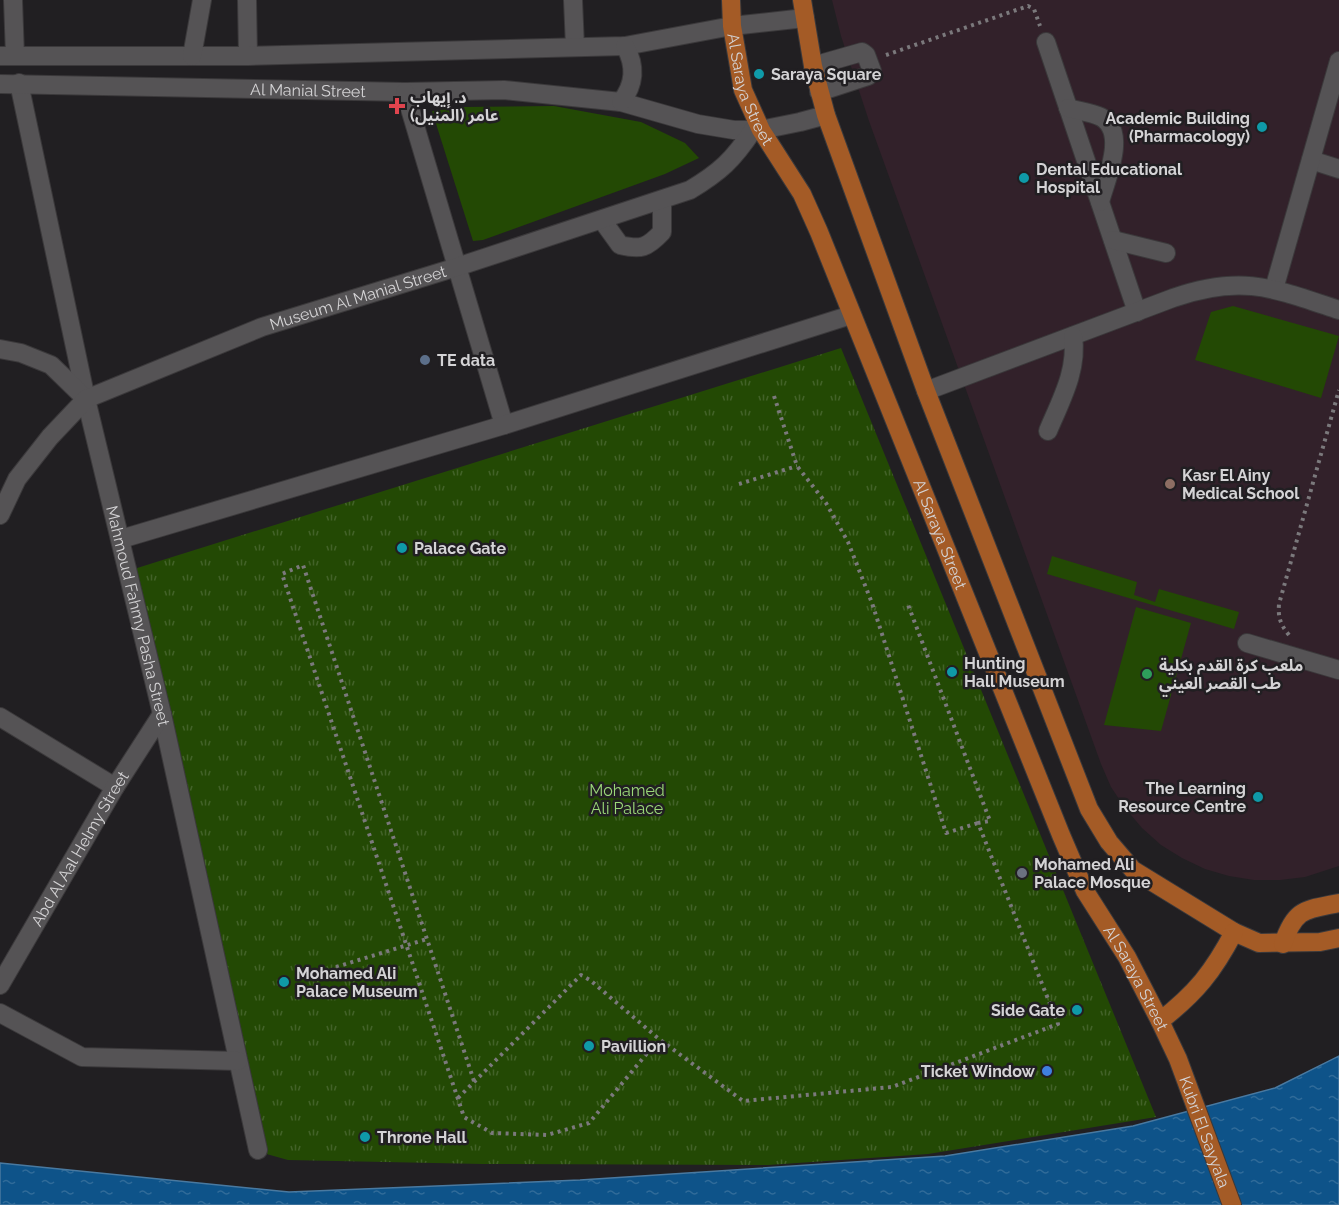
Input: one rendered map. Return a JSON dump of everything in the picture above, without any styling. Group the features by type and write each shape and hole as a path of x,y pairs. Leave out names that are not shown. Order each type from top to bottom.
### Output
{"main road":[{"name":"Al Saraya Street","path":"731,0 732,26 743,90 757,130 802,194 819,232 1085,891 1127,957 1178,1059"},
{"path":"803,9 813,66 826,115 926,391 1089,809 1109,842 1133,870 1234,932 1259,943 1320,942 1339,938"},
{"path":"1283,944 1289,925 1299,914 1339,903"},
{"path":"1161,1021 1187,1000 1206,980 1234,932"},
{"name":"Kubri El Sayyala","path":"1178,1059 1232,1205"}],"street":[{"path":"7,56 13,0"},
{"path":"192,56 202,0"},
{"path":"248,0 248,56"},
{"path":"573,0 576,47"},
{"name":"Al Manial Street","path":"7,56 248,56 625,46 732,26 803,9"},
{"path":"1046,42 1137,312"},
{"path":"621,102 631,85 633,75 633,64 625,46"},
{"path":"813,66 862,52 866,54 872,71 869,75 819,92"},
{"path":"1274,289 1339,61"},
{"name":"Mahmoud Fahmy Pasha Street","path":"19,83 86,399 162,714 258,1150"},
{"name":"Al Manial Street","path":"0,84 405,92 504,90 621,102 698,124 734,130 757,130 826,115"},
{"path":"405,92 504,425"},
{"path":"1068,108 1100,117 1113,131 1114,150 1100,202"},
{"name":"Museum Al Manial Street","path":"0,515 17,479 50,437 86,399 262,327 457,267 690,190 715,175 757,130"},
{"path":"1311,160 1339,169"},
{"path":"602,220 620,245 636,249 651,244 662,232 662,200"},
{"path":"1113,240 1166,253"},
{"path":"926,391 1192,291 1212,287 1254,285 1274,289 1339,310"},
{"path":"121,539 504,425 851,315"},
{"path":"1048,431 1075,360 1073,336"},
{"path":"0,349 21,353 51,365 86,399"},
{"path":"1247,643 1339,670"},
{"name":"Abd Al Aal Helmy Street","path":"0,985 115,787 162,714"},
{"path":"0,717 115,787"},
{"path":"0,1013 82,1057 238,1061"}],"path":[{"path":"868,61 1028,6 1034,9 1046,42"},
{"path":"1294,638 1281,625 1278,615 1279,603 1339,390"},
{"path":"774,396 797,466 826,503 848,542 872,603 946,833 990,821 907,602"},
{"path":"739,484 797,466"},
{"path":"474,1081 303,565 282,574 464,1117 492,1133 547,1135 589,1123 659,1039"},
{"path":"458,1098 581,975 590,980 659,1039 743,1101 892,1087 1058,1024 978,823"},
{"path":"336,967 427,939"}],"shaded area":[{"name":"Kasr El Ainy Medical School","path":"832,0 1339,0 1339,866 1305,877 1280,880 1254,880 1205,869 1161,845 1142,828 1111,787 869,121 841,36"}],"green space":[{"path":"554,106 641,122 685,143 699,158 665,174 483,240 473,241 432,111 464,107"},
{"path":"1233,306 1339,336 1321,398 1195,360 1211,312"},
{"name":"Mohamed Ali Palace","path":"841,348 1156,1117 928,1154 768,1165 483,1164 288,1160 263,1153 134,569"},
{"path":"1052,556 1137,582 1134,595 1155,602 1159,589 1239,612 1234,629 1047,574"},
{"name":"ملعب كرة القدم بكلية طب القصر العيني","path":"1136,607 1191,623 1161,731 1104,725"}],"water":[{"path":"1339,1056 1339,1205 0,1205 0,1163 289,1192 580,1180 945,1156 1133,1126 1275,1088"}],"place":[{"name":"Saraya Square","path":"759,74"},
{"name":"د. إيهاب عامر (المنيل)","path":"397,106"},
{"name":"Academic Building (Pharmacology)","path":"1262,127"},
{"name":"Dental Educational Hospital","path":"1024,178"},
{"name":"TE data","path":"425,360"},
{"name":"Kasr El Ainy Medical School","path":"1170,484"},
{"name":"Palace Gate","path":"402,548"},
{"name":"Hunting Hall Museum","path":"952,672"},
{"name":"ملعب كرة القدم بكلية طب القصر العيني","path":"1147,674"},
{"name":"The Learning Resource Centre","path":"1258,797"},
{"name":"Mohamed Ali Palace Mosque","path":"1022,873"},
{"name":"Mohamed Ali Palace Museum","path":"284,982"},
{"name":"Side Gate","path":"1077,1010"},
{"name":"Pavillion","path":"589,1046"},
{"name":"Ticket Window","path":"1047,1071"},
{"name":"Throne Hall","path":"365,1137"}]}
